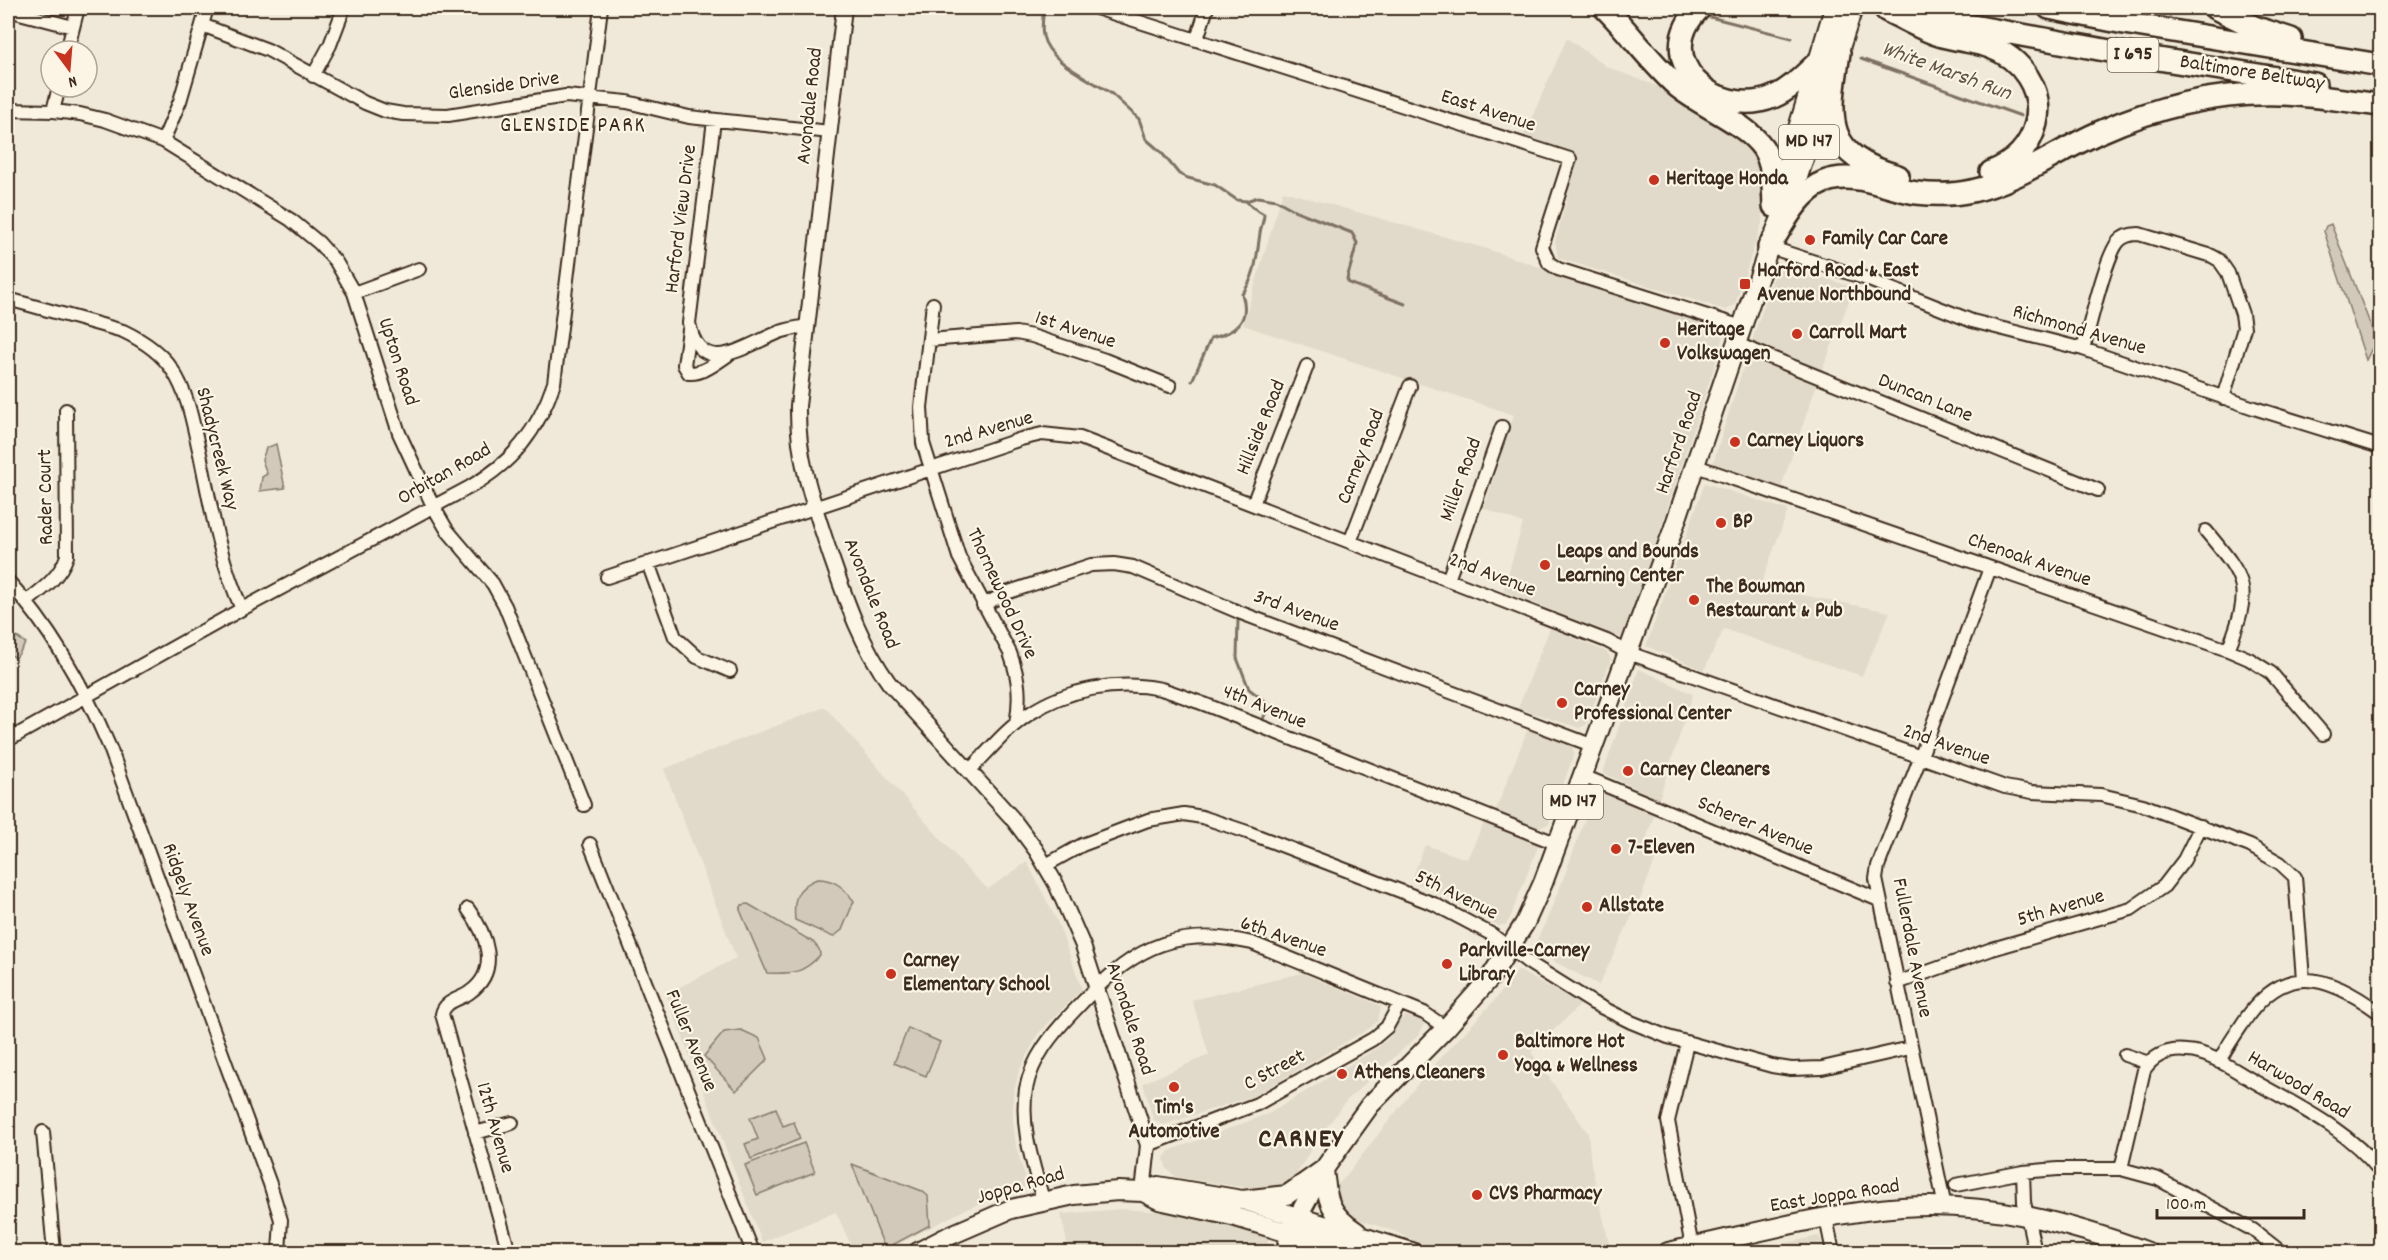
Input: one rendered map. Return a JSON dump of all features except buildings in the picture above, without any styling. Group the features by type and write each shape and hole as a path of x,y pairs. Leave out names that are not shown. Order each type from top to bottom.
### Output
{"highway":[{"path":"1605,8 1676,85 1698,102 1751,135 1762,148 1772,170 1774,206"},
{"path":"1700,8 1694,13 1685,30 1684,58 1691,77 1710,94 1722,99 1748,102 1774,97 1817,63"},
{"name":"Baltimore Beltway","path":"2049,8 2124,23 2380,65"},
{"path":"2215,8 2272,33 2297,40 2380,55"},
{"path":"1836,40 1832,102 1835,129 1844,147 1863,163 1900,176 1938,181 1974,177 2004,167 2013,161 2029,143 2037,115 2034,87 2023,70 2005,54 1992,48 1936,34 1881,9"},
{"name":"Baltimore Beltway","path":"1881,9 2121,53 2380,94"},
{"path":"1769,247 1803,196 1832,179 1850,178 1917,193 1971,191 2007,179 2073,144 2124,122 2191,102 2237,95 2273,94 2380,105"}],"main road":[{"name":"Harford Road","path":"1629,653 1696,466 1769,247 1797,180 1836,40 1834,8"},
{"name":"Harford Road","path":"1769,247 1774,206 1817,63 1836,40 1853,8"},
{"name":"MD 147","path":"1285,1252 1293,1226 1324,1169 1370,1105 1446,1028 1490,978 1511,948 1534,904 1558,844 1629,653"},
{"path":"1242,1200 1287,1195 1324,1169"},
{"path":"1324,1169 1326,1193 1333,1212 1351,1228 1372,1241"},
{"name":"Joppa Road","path":"918,1252 938,1247 994,1215 1043,1200 1096,1192 1143,1192 1158,1186 1242,1200 1293,1226"},
{"name":"Joppa Road","path":"1143,1192 1159,1200 1293,1226"},
{"name":"East Joppa Road","path":"1668,1252 1826,1218 1884,1209 1945,1207 1983,1209 2028,1216 2077,1228 2148,1252"},
{"path":"1293,1226 1372,1241 1412,1252"},
{"path":"1293,1226 1352,1252"}],"street":[{"path":"70,39 78,8"},
{"path":"163,141 180,101 207,8"},
{"path":"314,76 330,45 344,8"},
{"name":"Orbitan Road","path":"8,740 242,609 470,487 504,465 521,446 545,408 554,383 601,8"},
{"name":"Avondale Road","path":"844,8 807,326 798,427 801,463 850,612 865,647 889,683 1012,818 1046,865 1076,926 1148,1144 1143,1192"},
{"name":"East Avenue","path":"1095,8 1570,159 1542,247 1549,263 1558,269 1740,336"},
{"path":"1197,39 1207,8"},
{"path":"8,10 73,27"},
{"name":"Glenside Drive","path":"202,25 268,50 344,93 385,111 417,116 458,114 566,96 627,102 673,114 714,120 830,132"},
{"path":"53,111 56,99"},
{"name":"Upton Road","path":"8,110 53,111 105,120 163,141 281,213 307,232 336,262 354,293 399,433 433,506 447,530 493,584 502,600 584,805"},
{"name":"Harford View Drive","path":"714,120 684,365 688,373 695,373 728,355 786,329 807,326"},
{"path":"2083,349 2111,255 2122,238 2139,234 2212,256 2219,260 2228,273 2243,322 2243,337 2223,398"},
{"name":"Richmond Avenue","path":"1769,247 1864,278 1972,321 2083,349 2223,398 2380,447"},
{"path":"354,293 419,269"},
{"name":"Shadycreek Way","path":"8,299 123,331 152,348 172,368 188,399 217,540 242,609"},
{"name":"Thornewood Drive","path":"933,304 921,407 923,443 929,469 959,557 982,605 1010,653 1017,674 1019,708 1016,724"},
{"name":"Harford View Drive","path":"689,323 693,340 697,345 707,352 728,355"},
{"name":"1st Avenue","path":"929,340 1016,333 1032,336 1105,360 1170,386"},
{"name":"Duncan Lane","path":"1740,336 2098,490"},
{"name":"Hillside Road","path":"1252,504 1307,366"},
{"name":"Carney Road","path":"1350,542 1410,386"},
{"name":"Rader Court","path":"26,602 54,579 62,569 67,556 66,410"},
{"name":"Miller Road","path":"1448,580 1502,427"},
{"name":"2nd Avenue","path":"607,577 1021,439 1042,434 1080,438 1607,641 1629,653 1921,758 2005,787 2032,792 2121,798 2250,846 2280,863 2295,877 2303,979"},
{"name":"Chenoak Avenue","path":"1696,466 2228,650 2249,659 2271,673 2323,734"},
{"path":"2206,531 2232,561 2243,584 2244,597 2241,615 2228,650"},
{"path":"648,563 675,637 696,657 730,671"},
{"name":"3rd Avenue","path":"982,605 1009,592 1091,565 1114,564 1133,567 1241,613 1594,746"},
{"name":"Fullerdale Avenue","path":"1945,1207 1876,879 1878,866 1921,758 1990,568"},
{"name":"Ridgely Avenue","path":"8,581 46,630 86,698 110,748 270,1184 281,1220 279,1252"},
{"name":"4th Avenue","path":"969,771 1016,724 1047,704 1070,694 1116,686 1162,690 1558,844"},
{"name":"Scherer Avenue","path":"1583,776 1879,900"},
{"name":"5th Avenue","path":"1046,865 1089,841 1148,820 1184,814 1202,817 1434,904 1491,934 1529,963 1593,1003 1650,1031 1772,1066 1791,1069 1822,1068 1910,1048"},
{"name":"5th Avenue","path":"1897,983 1992,949 2131,909 2164,886 2184,860 2201,826"},
{"name":"Fuller Avenue","path":"590,844 753,1252"},
{"name":"12th Avenue","path":"468,909 485,937 488,947 488,966 478,985 463,997 449,1002 442,1014 509,1252"},
{"name":"6th Avenue","path":"1043,1200 1024,1128 1029,1078 1044,1046 1097,986 1120,966 1145,950 1182,939 1215,937 1252,943 1437,1019 1446,1028"},
{"path":"2220,1062 2251,1010 2264,996 2285,984 2303,979 2345,989 2380,1012"},
{"name":"C Street","path":"1148,1144 1244,1110 1276,1094 1373,1039 1387,1027 1400,1004"},
{"path":"1687,1043 1668,1121 1692,1248"},
{"name":"Harwood Road","path":"2149,1063 2162,1054 2179,1050 2200,1054 2220,1062 2331,1126 2356,1145 2380,1171"},
{"path":"2121,1169 2140,1083 2149,1063 2125,1055"},
{"path":"475,1133 512,1123"},
{"path":"43,1132 54,1252"},
{"path":"1956,1185 2023,1172 2058,1169 2121,1169 2158,1179 2253,1230 2281,1252"},
{"path":"2023,1172 2023,1194 2035,1252"},
{"path":"1826,1218 1833,1252"}],"shaded area":[{"path":"1567,38 1607,67 1670,91 1747,143 1757,156 1763,185 1762,223 1735,305 1726,310 1558,258 1555,242 1579,156 1524,135"},
{"path":"1283,191 1484,248 1726,331 1624,639 1503,591 1523,523 1484,508 1514,415 1243,325"},
{"path":"2331,224 2374,334 2374,344 2366,360 2324,231 2326,226"},
{"path":"1778,265 1787,265 1854,288 1781,487 1712,466"},
{"path":"276,444 285,488 260,491 262,477 267,474 262,460 266,448"},
{"path":"1705,483 1788,510 1760,587 1890,612 1862,676 1724,629 1704,670 1646,646"},
{"path":"1550,628 1607,652 1611,659 1586,725 1579,728 1518,708"},
{"path":"12,634 26,643 16,658 8,656 8,643"},
{"path":"1639,669 1693,694 1659,799 1603,773"},
{"name":"Carney Elementary School","path":"825,707 967,869 988,889 1027,862 1058,923 1082,989 1038,1034 1019,1071 1013,1096 1013,1121 1016,1147 1026,1180 1024,1189 966,1209 883,1252 854,1252 836,1212 762,1242 666,994 736,958 664,769"},
{"path":"1529,726 1572,746 1574,754 1549,824 1537,828 1495,812"},
{"path":"1603,793 1654,815 1642,852 1656,858 1642,895 1599,985 1532,950 1566,872 1594,794"},
{"path":"1484,823 1539,844 1510,918 1506,924 1499,926 1446,896 1411,881 1425,845 1467,859"},
{"path":"817,879 829,880 838,885 854,901 842,930 833,937 795,920 797,895 804,886"},
{"path":"748,904 813,942 819,949 820,955 808,966 796,972 767,973 740,910 742,905"},
{"path":"1518,970 1581,1004 1531,1052 1588,1133 1591,1164 1610,1248 1584,1252 1461,1252 1421,1244 1394,1231 1347,1216 1333,1195 1336,1186 1424,1076 1494,1001"},
{"path":"1302,973 1381,1006 1378,1021 1370,1028 1253,1096 1163,1125 1153,1119 1143,1083 1209,1055 1192,1000"},
{"path":"1405,1016 1419,1019 1424,1024 1419,1035 1348,1099 1316,1141 1296,1175 1284,1186 1271,1190 1234,1186 1176,1177 1167,1169 1164,1158 1169,1151 1270,1113 1377,1048 1391,1036"},
{"path":"908,1028 940,1042 926,1076 894,1063"},
{"path":"741,1030 759,1038 768,1059 736,1091 704,1056 724,1032"},
{"path":"776,1108 783,1126 794,1122 800,1139 751,1159 745,1144 758,1139 750,1118"},
{"path":"804,1143 815,1172 757,1195 745,1165"},
{"path":"852,1164 922,1191 928,1196 930,1225 885,1249"},
{"path":"1123,1209 1166,1212 1207,1220 1268,1238 1268,1252 1069,1252 1061,1214"},
{"path":"1819,1236 1826,1252 1742,1252 1759,1249"}],"waterway":[{"path":"1044,8 1043,36 1053,54 1072,70 1112,94"},
{"name":"White Marsh Run","path":"1706,16 1792,38"},
{"name":"White Marsh Run","path":"1861,59 2021,116"},
{"path":"1113,95 1139,119 1146,139 1161,152 1179,174 1215,185 1237,200 1246,201 1258,197 1276,200 1294,210 1352,233 1357,243 1347,279 1349,283 1405,304"},
{"path":"1192,381 1211,338 1234,329 1244,312 1242,294 1253,273 1264,219 1264,214 1246,201"},
{"path":"1238,619 1237,658 1249,689 1266,702 1267,710 1262,721"}],"place":[{"name":"Heritage Honda","path":"1654,180"},
{"name":"Family Car Care","path":"1810,240"},
{"name":"Harford Road & East Avenue Northbound","path":"1745,284"},
{"name":"Carroll Mart","path":"1797,334"},
{"name":"Heritage Volkswagen","path":"1665,343"},
{"name":"Carney Liquors","path":"1735,442"},
{"name":"BP","path":"1721,523"},
{"name":"Leaps and Bounds Learning Center","path":"1545,565"},
{"name":"The Bowman Restaurant & Pub","path":"1694,600"},
{"name":"Carney Professional Center","path":"1562,703"},
{"name":"Carney Cleaners","path":"1628,771"},
{"name":"7-Eleven","path":"1616,849"},
{"name":"Allstate","path":"1587,907"},
{"name":"Parkville-Carney Library","path":"1447,964"},
{"name":"Carney Elementary School","path":"891,974"},
{"name":"Baltimore Hot Yoga & Wellness","path":"1503,1055"},
{"name":"Athens Cleaners","path":"1342,1074"},
{"name":"Tim's Automotive","path":"1174,1087"},
{"name":"CVS Pharmacy","path":"1477,1195"}],"district":[{"name":"GLENSIDE PARK","path":"573,126"},
{"name":"CARNEY","path":"1301,1140"}]}
